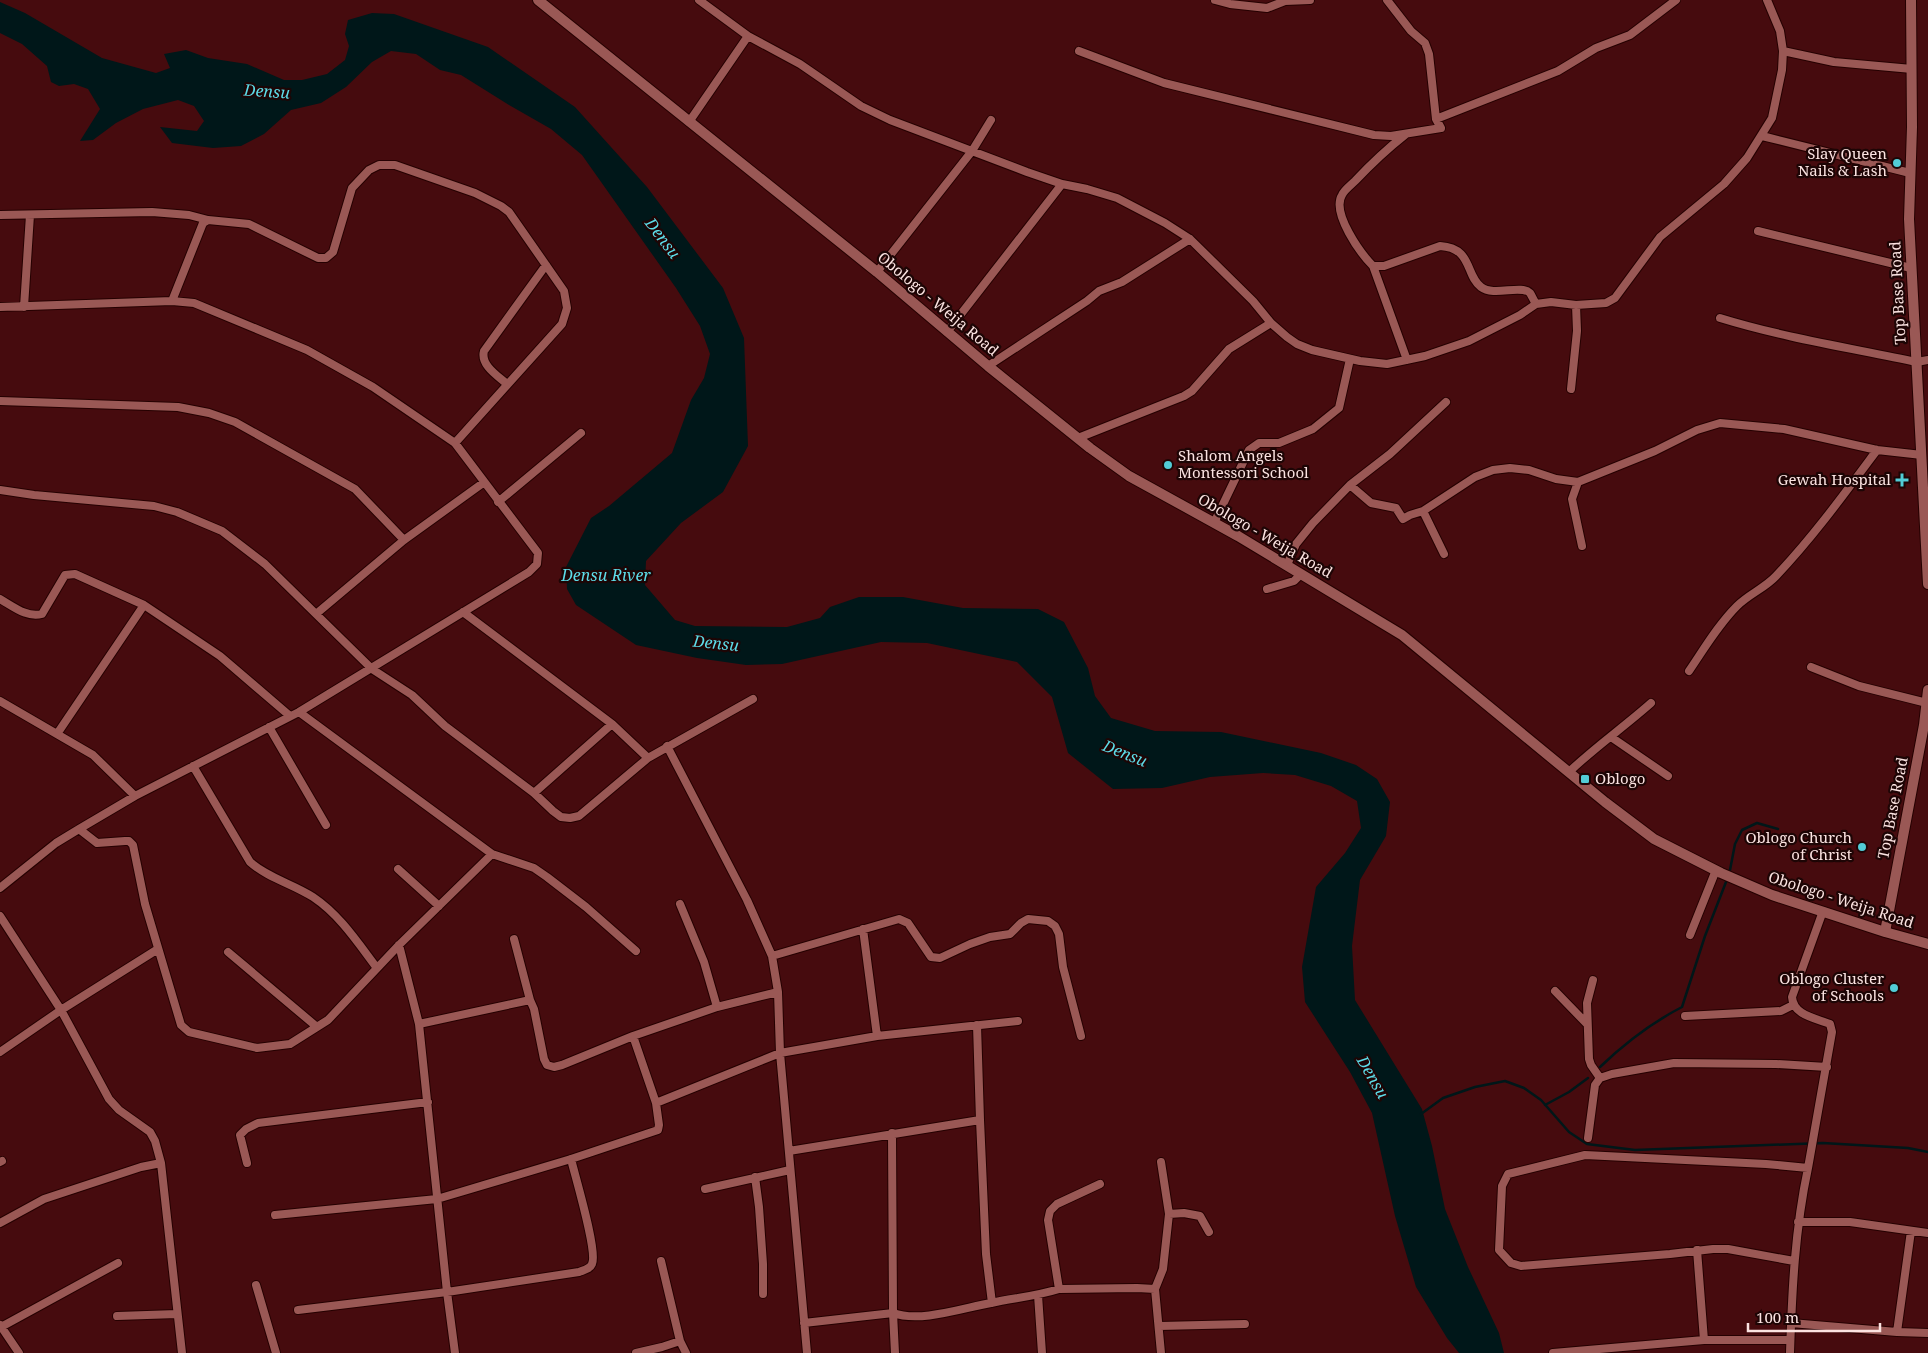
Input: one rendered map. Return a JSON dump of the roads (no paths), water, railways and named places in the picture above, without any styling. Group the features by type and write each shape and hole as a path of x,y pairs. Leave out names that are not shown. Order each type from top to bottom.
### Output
{"street":[{"name":"Obologo - Weija Road","path":"538,0 877,272 988,366 1078,438 1129,476 1302,574 1402,635 1654,839 1772,895 1928,944"},
{"path":"699,0 748,36 800,64 861,106 890,120 1000,162 1062,184 1117,198 1190,239 1253,301 1271,323 1297,344 1312,350 1350,359 1387,364 1425,356 1469,341 1520,315 1536,304 1551,302 1576,305 1606,303 1615,298 1660,237 1724,184 1747,158 1772,118 1782,70 1783,51 1780,31 1767,0"},
{"path":"1215,0 1267,8 1285,1 1310,0"},
{"path":"1079,51 1164,83 1374,135 1391,136 1442,128 1436,119 1430,54 1425,42 1411,30 1387,0"},
{"path":"1436,119 1558,71 1596,48 1630,35 1676,0"},
{"name":"Top Base Road","path":"1911,0 1912,127 1909,218 1911,268 1923,361 1922,455 1926,505 1928,584"},
{"path":"689,122 748,36"},
{"path":"1783,51 1834,62 1912,70"},
{"path":"877,272 972,151 991,120"},
{"path":"1407,360 1373,266 1343,222 1340,207 1341,196 1383,152 1408,133"},
{"path":"1762,136 1910,173"},
{"path":"0,216 152,212 189,216 249,224 318,258 326,258 333,252 352,188 369,170 380,165 395,165 475,192 502,206 509,212 564,291 567,308 562,324 455,443"},
{"path":"947,332 1062,184"},
{"path":"24,306 30,216"},
{"path":"172,301 203,223 208,220"},
{"path":"1758,231 1911,268"},
{"path":"988,366 1099,292 1122,282 1190,239"},
{"path":"1373,266 1384,266 1440,246 1448,246 1467,261 1480,287 1488,291 1498,292 1526,291 1536,304"},
{"path":"507,384 485,362 483,357 484,351 546,265"},
{"path":"0,307 172,301 194,303 307,350 373,387 455,443 483,483 538,553 537,564 529,572 299,712 135,796 79,829 56,843 0,888"},
{"path":"1571,389 1577,331 1576,305"},
{"path":"1720,318 1758,330 1795,338 1923,361"},
{"path":"1078,438 1184,396 1192,391 1228,349 1271,323"},
{"path":"1214,523 1250,450 1259,443 1279,443 1314,429 1339,408 1350,359"},
{"path":"0,401 178,407 209,413 235,422 355,489 404,540"},
{"path":"1286,565 1296,544 1305,531 1350,485 1390,454 1446,402"},
{"path":"1350,485 1371,504 1396,508 1403,519 1410,514 1423,512 1475,476 1494,470 1510,468 1529,470 1556,479 1578,482 1655,451 1697,430 1720,423 1784,429 1877,450 1922,455"},
{"path":"498,502 581,433"},
{"path":"1689,671 1727,616 1739,604 1768,584 1777,575 1824,520 1877,450"},
{"path":"1578,482 1572,499 1582,546"},
{"path":"316,614 404,540 483,483"},
{"path":"0,490 154,506 177,512 222,531 265,564 372,669 412,695 445,726 534,793 561,817 579,816 648,758 753,699"},
{"path":"1423,512 1444,554"},
{"path":"0,599 28,615 42,614 65,575 75,574 144,605 220,656 290,716"},
{"path":"1267,589 1294,581 1302,574"},
{"path":"57,734 144,605"},
{"path":"463,612 612,724 648,758"},
{"path":"1810,667 1859,686 1927,703"},
{"name":"Top Base Road","path":"1885,932 1928,690"},
{"path":"0,701 93,755 135,796"},
{"path":"1569,772 1594,749 1651,703"},
{"path":"299,712 492,854 534,868 547,877 586,907 636,952"},
{"path":"534,793 612,724"},
{"path":"270,727 326,826"},
{"path":"1611,737 1668,776"},
{"path":"667,746 747,900 772,956 778,992 780,1053 806,1353"},
{"path":"193,766 250,862 261,871 301,889 334,913 377,968"},
{"path":"79,829 97,844 129,841 132,845 145,904 181,1025 189,1032 257,1048 290,1044 328,1020 399,945 492,854"},
{"path":"398,869 439,906"},
{"path":"1690,935 1716,870"},
{"path":"680,904 702,955 717,1007"},
{"path":"1790,1353 1794,1261 1798,1222 1832,1040 1830,1024 1799,1011 1792,1005 1792,997 1822,911"},
{"path":"0,916 61,1010 109,1099 119,1110 150,1132 155,1141 161,1163 182,1353"},
{"path":"772,956 899,919 908,923 931,957 940,958 990,937 1010,934 1021,922 1028,919 1048,921 1055,926 1059,934 1063,967 1082,1036"},
{"path":"863,929 877,1036"},
{"path":"514,939 534,1009 544,1059 548,1065 562,1065 633,1036 717,1007 778,992"},
{"path":"399,945 419,1024 446,1292 455,1353"},
{"path":"0,1052 61,1010 158,949"},
{"path":"228,952 317,1027"},
{"path":"1593,980 1587,1003 1589,1059 1591,1066 1600,1078"},
{"path":"1555,991 1588,1024"},
{"path":"419,1024 530,1000"},
{"path":"1685,1016 1781,1011 1792,1005"},
{"path":"656,1103 780,1053 877,1036 1018,1021"},
{"path":"977,1025 986,1254 992,1303"},
{"path":"275,1215 437,1199 571,1159 658,1130 656,1103 633,1036"},
{"path":"1588,1138 1595,1085 1600,1078 1624,1071 1674,1064 1776,1064 1827,1067"},
{"path":"247,1163 240,1135 246,1129 258,1123 428,1102"},
{"path":"789,1151 980,1120"},
{"path":"892,1133 892,1313 895,1353"},
{"path":"1794,1261 1728,1249 1697,1250 1670,1254 1521,1266 1511,1263 1499,1250 1502,1186 1508,1174 1585,1155 1766,1164 1808,1168"},
{"path":"298,1310 446,1292 579,1272 590,1268 593,1263 592,1244 571,1159"},
{"path":"1161,1162 1169,1214 1163,1269 1154,1289 1161,1353"},
{"path":"0,1223 44,1199 142,1167 161,1163"},
{"path":"705,1189 790,1170"},
{"path":"755,1178 764,1264 763,1294"},
{"path":"1060,1289 1048,1220 1050,1211 1057,1204 1100,1184"},
{"path":"1169,1214 1184,1213 1200,1216 1209,1232"},
{"path":"1798,1222 1850,1222 1928,1233"},
{"path":"1897,1332 1911,1231"},
{"path":"1697,1250 1704,1340"},
{"path":"661,1261 680,1341 686,1353"},
{"path":"19,1353 1,1326 118,1263"},
{"path":"256,1285 276,1353"},
{"path":"804,1323 892,1313 902,1317 944,1313 1060,1289 1154,1289"},
{"path":"1038,1295 1042,1353"},
{"path":"117,1316 177,1314"},
{"path":"1159,1326 1245,1324"},
{"path":"1791,1324 1928,1333"},
{"path":"1553,1353 1704,1340 1790,1340"},
{"path":"636,1353 662,1348 680,1341"}],"water":[{"name":"Densu River","path":"0,2 25,13 102,58 156,73 170,68 164,54 186,50 208,58 247,64 284,80 302,80 327,74 345,60 349,46 345,34 348,20 372,13 394,14 488,47 575,107 647,187 723,288 744,338 748,446 723,492 681,523 646,561 645,585 675,620 695,626 787,627 820,618 830,607 859,597 903,597 963,608 1038,609 1064,622 1088,668 1095,696 1111,718 1155,731 1221,732 1321,753 1356,765 1377,779 1390,802 1386,836 1360,880 1352,946 1355,1000 1422,1109 1445,1209 1468,1267 1499,1333 1504,1353 1459,1353 1447,1338 1416,1287 1395,1216 1372,1113 1350,1072 1305,1002 1302,967 1316,887 1345,853 1361,828 1357,801 1331,786 1295,775 1263,773 1210,777 1162,788 1113,789 1068,753 1052,697 1017,662 927,643 881,642 782,664 746,665 697,658 636,645 576,605 567,589 566,567 591,518 609,506 672,453 691,400 704,378 710,354 700,326 676,288 582,155 551,129 461,75 440,70 416,54 391,51 372,62 346,87 321,103 291,110 264,134 241,146 213,148 172,143 160,127 197,131 204,121 194,106 178,100 143,109 116,123 93,140 80,141 100,109 88,89 74,84 59,86 51,82 47,66 22,44 0,33"}],"waterway":[{"path":"1730,870 1735,844 1742,830 1757,823 1778,829"},
{"path":"1600,1067 1639,1034 1682,1007 1705,936 1726,882"},
{"path":"1545,1105 1569,1092 1588,1078"},
{"path":"1421,1114 1443,1098 1475,1087 1505,1081 1524,1088 1541,1100 1569,1132 1587,1144 1635,1150 1823,1143 1908,1148 1928,1152"}],"place":[{"name":"Slay Queen Nails & Lash","path":"1897,163"},
{"name":"Shalom Angels Montessori School","path":"1168,465"},
{"name":"Gewah Hospital","path":"1902,480"},
{"name":"Oblogo","path":"1585,779"},
{"name":"Oblogo Church of Christ","path":"1862,847"},
{"name":"Oblogo Cluster of Schools","path":"1894,988"}],"water label":[{"name":"Densu","path":"267,91"},
{"name":"Densu","path":"663,238"},
{"name":"Densu","path":"716,643"},
{"name":"Densu","path":"1125,753"},
{"name":"Densu","path":"1373,1077"}]}
